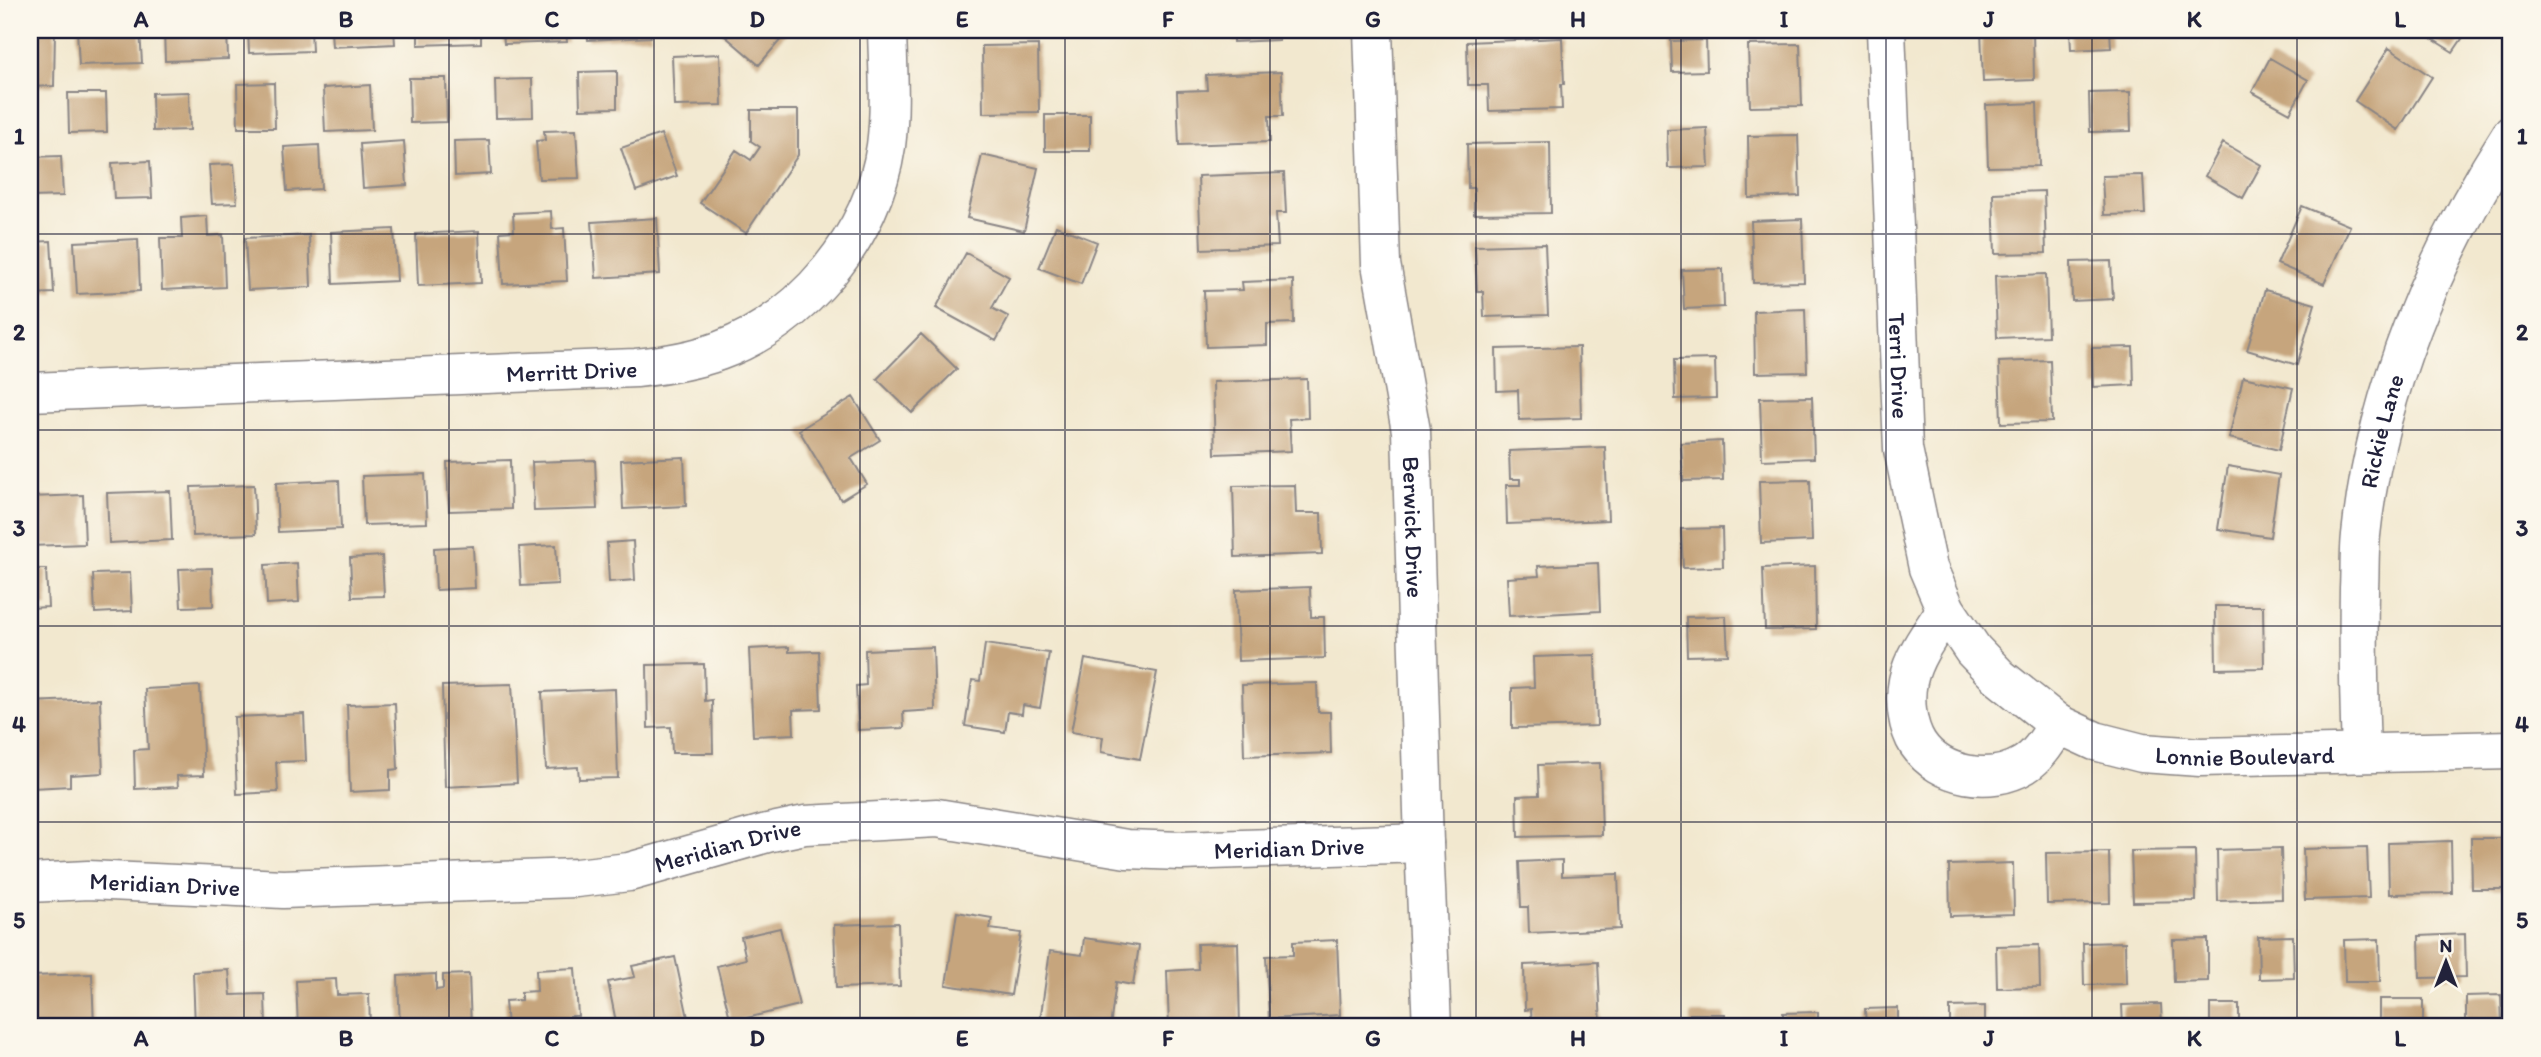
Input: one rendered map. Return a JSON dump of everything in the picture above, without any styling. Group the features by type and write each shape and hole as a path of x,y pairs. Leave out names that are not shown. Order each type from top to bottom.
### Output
{"street":[{"name":"Merritt Drive","path":"30,392 636,368 680,363 721,351 768,327 793,309 817,286 850,242 872,198 885,149 890,106 887,30"},
{"name":"Berwick Drive","path":"1373,30 1381,264 1411,431 1432,1027"},
{"name":"Terri Drive","path":"1886,30 1903,449 1928,568 1946,610 1973,650 1999,677"},
{"name":"Rickie Lane","path":"2361,753 2358,636 2361,536 2370,476 2384,416 2422,302 2457,227 2511,135"},
{"path":"1946,610 1916,660 1907,690 1910,722 1918,743 1933,759 1956,772 1978,776 2004,774 2025,765 2042,749 2058,723"},
{"name":"Lonnie Boulevard","path":"1999,677 2058,723 2095,741 2142,753 2200,757 2511,750"},
{"name":"Meridian Drive","path":"30,883 89,880 283,889 576,878 629,872 805,825 937,818 1127,849 1181,851 1424,843"}],"building":[{"path":"30,30 55,30 54,86 30,87"},
{"path":"77,30 140,30 142,63 79,65"},
{"path":"164,30 227,30 228,59 165,61"},
{"path":"248,30 311,30 312,51 249,53"},
{"path":"331,30 394,30 395,44 332,47"},
{"path":"418,30 481,30 481,43 418,45"},
{"path":"503,30 566,30 567,42 504,44"},
{"path":"587,30 650,30 651,37 588,40"},
{"path":"718,30 789,30 759,65"},
{"path":"1055,30 1091,30 1091,35 1056,36"},
{"path":"1196,30 1278,30 1279,40 1233,42 1233,37 1196,38"},
{"path":"1981,30 2033,30 2034,80 1983,82"},
{"path":"2070,30 2110,30 2111,48 2071,50"},
{"path":"2418,30 2468,30 2453,52"},
{"path":"1562,38 1562,109 1489,111 1488,85 1468,85 1467,42"},
{"path":"1706,40 1707,71 1672,72 1671,41"},
{"path":"1800,44 1802,106 1750,107 1748,45"},
{"path":"1038,45 1039,112 983,113 982,46"},
{"path":"2389,48 2432,77 2398,130 2355,101"},
{"path":"720,54 722,105 674,106 672,56"},
{"path":"2270,58 2308,80 2290,113 2252,92"},
{"path":"617,71 617,108 580,109 579,72"},
{"path":"1281,72 1283,116 1269,116 1270,142 1179,145 1177,91 1207,90 1206,75"},
{"path":"409,78 446,78 447,122 410,123"},
{"path":"532,79 533,117 496,118 495,80"},
{"path":"274,83 275,128 238,128 237,84"},
{"path":"370,85 372,130 325,132 323,88"},
{"path":"189,92 190,130 153,131 152,93"},
{"path":"2130,92 2131,131 2090,132 2089,93"},
{"path":"68,93 106,93 107,132 69,133"},
{"path":"2037,103 2039,166 1988,167 1986,105"},
{"path":"751,110 798,110 798,155 746,233 700,203 736,150 751,160 760,147 751,141"},
{"path":"1045,115 1090,115 1090,151 1045,151"},
{"path":"1707,128 1709,167 1668,168 1667,130"},
{"path":"576,130 579,178 539,179 536,141 545,140 544,131"},
{"path":"661,134 677,176 636,191 621,148"},
{"path":"1798,135 1800,196 1749,198 1748,136"},
{"path":"489,140 491,174 455,176 454,141"},
{"path":"404,141 407,185 363,188 360,144"},
{"path":"1550,142 1551,213 1474,214 1474,188 1468,188 1467,144"},
{"path":"2223,143 2261,165 2243,198 2205,176"},
{"path":"319,145 321,189 287,191 284,147"},
{"path":"982,155 1038,168 1024,231 967,218"},
{"path":"61,156 63,196 30,197 30,157"},
{"path":"150,161 152,198 114,199 112,163"},
{"path":"234,164 237,203 212,204 209,165"},
{"path":"1284,173 1286,213 1276,213 1278,246 1201,249 1198,176"},
{"path":"2143,175 2145,214 2104,215 2102,176"},
{"path":"2044,191 2046,253 1995,254 1993,193"},
{"path":"2302,206 2350,226 2324,284 2277,264"},
{"path":"551,211 552,229 564,228 567,281 503,284 500,232 514,231 513,213"},
{"path":"207,216 208,236 223,235 225,287 162,290 160,238 182,238 181,218"},
{"path":"657,218 660,274 596,278 592,222"},
{"path":"1802,219 1804,282 1753,283 1751,221"},
{"path":"1056,226 1097,242 1081,284 1039,268"},
{"path":"394,229 397,281 333,284 331,232"},
{"path":"479,231 481,283 418,286 416,234"},
{"path":"309,235 311,287 248,290 245,238"},
{"path":"138,239 140,291 77,294 74,242"},
{"path":"51,241 54,293 30,294 30,242"},
{"path":"1545,244 1548,315 1484,317 1483,291 1477,291 1475,246"},
{"path":"966,253 1009,277 992,308 1009,317 996,341 936,308"},
{"path":"2111,261 2113,299 2072,301 2071,262"},
{"path":"1723,269 1724,307 1684,309 1682,270"},
{"path":"2046,274 2048,336 1997,338 1995,276"},
{"path":"1293,280 1294,323 1267,324 1267,345 1206,347 1204,291 1243,290 1242,282"},
{"path":"2265,290 2315,304 2297,365 2247,350"},
{"path":"1805,309 1807,372 1755,373 1754,311"},
{"path":"921,334 957,369 912,413 877,379"},
{"path":"1579,347 1581,418 1519,420 1518,390 1497,391 1496,349"},
{"path":"2133,347 2134,385 2093,387 2092,348"},
{"path":"1715,359 1716,398 1675,399 1674,360"},
{"path":"2050,360 2052,422 2001,423 1999,362"},
{"path":"2243,377 2293,388 2279,450 2229,438"},
{"path":"1307,379 1308,418 1289,419 1291,451 1215,454 1213,382"},
{"path":"853,397 880,440 851,458 867,484 841,500 799,430"},
{"path":"1812,397 1814,458 1762,460 1760,398"},
{"path":"1722,441 1723,480 1683,481 1681,443"},
{"path":"1605,447 1608,520 1507,524 1506,485 1520,485 1520,479 1510,479 1509,451"},
{"path":"684,457 686,506 623,509 621,460"},
{"path":"510,460 511,509 449,511 447,462"},
{"path":"595,460 597,509 534,511 532,462"},
{"path":"2228,466 2279,475 2270,537 2218,529"},
{"path":"425,474 427,523 364,525 362,476"},
{"path":"339,480 341,529 278,532 276,483"},
{"path":"1810,480 1812,541 1761,543 1759,481"},
{"path":"254,485 256,534 193,536 191,487"},
{"path":"1295,485 1296,513 1321,513 1322,554 1235,557 1233,486"},
{"path":"170,491 172,540 109,543 107,493"},
{"path":"83,495 85,544 30,546 30,497"},
{"path":"1722,528 1723,567 1683,568 1681,529"},
{"path":"633,541 635,580 609,582 607,543"},
{"path":"556,545 558,584 521,586 519,547"},
{"path":"473,546 475,588 436,590 434,548"},
{"path":"382,556 384,596 352,597 350,558"},
{"path":"297,563 299,602 267,604 265,565"},
{"path":"1598,563 1600,611 1509,616 1507,578 1539,576 1538,566"},
{"path":"1815,566 1816,629 1765,630 1763,568"},
{"path":"212,568 213,606 181,607 179,569"},
{"path":"30,569 46,569 48,607 30,608"},
{"path":"130,573 132,611 95,613 93,574"},
{"path":"1310,587 1311,617 1324,617 1325,658 1238,661 1236,590"},
{"path":"2215,606 2263,606 2264,668 2216,669"},
{"path":"1726,616 1728,655 1687,656 1686,617"},
{"path":"985,644 1049,653 1040,708 1023,705 1022,714 1008,712 1005,732 965,726 972,680 980,681"},
{"path":"789,647 789,652 819,651 821,709 793,710 794,734 753,736 749,649"},
{"path":"933,647 935,710 903,712 904,728 858,730 856,686 866,685 865,650"},
{"path":"1595,655 1597,726 1512,728 1512,688 1534,687 1533,657"},
{"path":"1085,659 1157,672 1140,759 1101,752 1103,737 1071,732"},
{"path":"704,664 705,701 712,700 713,753 672,753 671,727 648,728 647,665"},
{"path":"1317,683 1318,712 1330,712 1331,753 1244,756 1242,685"},
{"path":"512,684 517,783 445,787 442,686"},
{"path":"200,686 204,775 177,776 178,787 135,789 134,750 148,749 145,689"},
{"path":"615,689 618,778 579,779 578,767 546,769 542,692"},
{"path":"100,699 103,773 70,775 70,786 32,788 30,702"},
{"path":"395,703 398,769 390,770 390,790 350,792 347,705"},
{"path":"304,714 306,761 276,762 278,792 237,794 234,717"},
{"path":"1600,763 1602,835 1518,837 1517,796 1539,795 1538,765"},
{"path":"2471,838 2511,838 2511,889 2472,889"},
{"path":"2451,841 2452,893 2389,894 2388,843"},
{"path":"2367,847 2369,898 2305,900 2303,849"},
{"path":"2281,848 2282,899 2218,901 2217,850"},
{"path":"2195,850 2196,901 2133,902 2131,851"},
{"path":"2109,852 2110,903 2047,904 2046,853"},
{"path":"1562,860 1562,876 1618,874 1620,929 1529,933 1528,907 1521,907 1519,862"},
{"path":"2013,863 2014,914 1950,916 1949,865"},
{"path":"957,912 992,918 990,929 1021,933 1011,995 946,985"},
{"path":"898,923 900,986 836,988 834,925"},
{"path":"780,928 799,1005 731,1022 717,966 746,959 741,937"},
{"path":"2465,934 2466,977 2420,978 2419,936"},
{"path":"2293,936 2294,978 2259,979 2258,937"},
{"path":"1084,938 1139,946 1133,985 1116,982 1110,1027 1066,1027 1040,1021 1050,951 1082,955"},
{"path":"2208,939 2208,981 2174,982 2173,940"},
{"path":"2379,939 2380,982 2345,982 2344,940"},
{"path":"1337,940 1340,1015 1269,1019 1266,956 1293,955 1293,942"},
{"path":"2125,942 2126,984 2084,985 2083,943"},
{"path":"1238,943 1240,1027 1169,1027 1167,971 1198,969 1197,944"},
{"path":"2039,945 2040,987 1997,988 1996,946"},
{"path":"675,957 690,1027 617,1027 608,982 635,977 632,966"},
{"path":"1598,962 1601,1027 1532,1027 1531,1009 1525,1010 1524,965"},
{"path":"575,968 578,1016 570,1016 570,1027 507,1027 505,1001 521,1000 521,992 537,991 536,970"},
{"path":"229,970 231,995 265,994 266,1027 195,1027 193,972"},
{"path":"92,974 94,1027 30,1027 30,976"},
{"path":"436,974 436,990 443,989 443,975 469,974 471,1027 400,1027 398,976"},
{"path":"336,979 337,995 369,994 370,1027 298,1027 296,981"},
{"path":"2501,995 2502,1027 2466,1027 2466,996"},
{"path":"2379,999 2423,999 2423,1027 2379,1027"},
{"path":"2161,1004 2162,1027 2123,1027 2122,1005"},
{"path":"2210,1004 2239,1004 2239,1027 2210,1027"},
{"path":"1985,1006 1985,1027 1950,1027 1950,1007"},
{"path":"1898,1008 1898,1027 1866,1027 1865,1009"},
{"path":"1818,1012 1818,1027 1783,1027 1783,1013"},
{"path":"1690,1014 1725,1014 1725,1027 1690,1027"}]}
